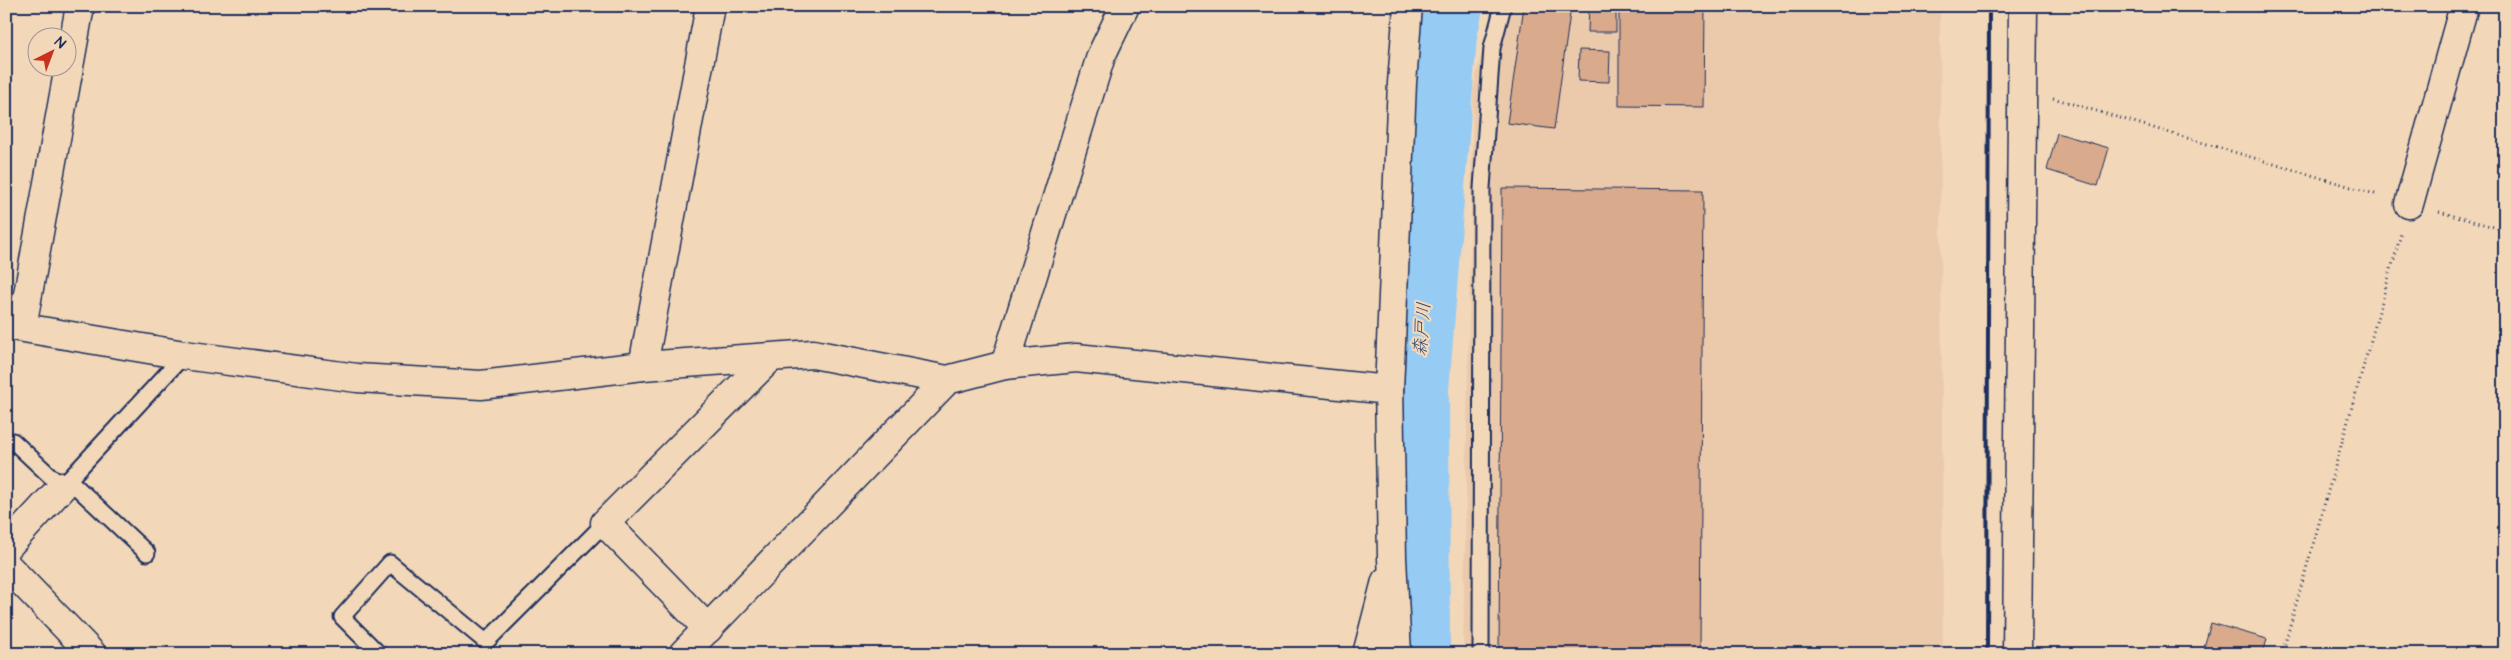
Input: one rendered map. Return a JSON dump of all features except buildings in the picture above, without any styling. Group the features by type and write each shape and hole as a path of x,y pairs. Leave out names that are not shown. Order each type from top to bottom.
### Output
{"street":[{"path":"80,6 14,326 184,356 357,378 481,385 643,366 813,354 947,380 1005,365 1076,358 1389,390 1402,83 1408,6"},
{"path":"643,366 710,6"},
{"path":"1005,365 1101,56 1125,6"},
{"path":"2023,6 2025,651"},
{"path":"2409,204 2464,6"},
{"path":"708,629 605,523 770,358"},
{"path":"683,654 947,380"},
{"path":"1389,384 1392,558 1397,654"},
{"path":"6,548 65,484"},
{"path":"1367,654 1392,558"},
{"path":"6,565 92,654"}],"lane":[{"path":"1481,654 1482,188 1492,48 1503,6"},
{"path":"65,484 184,356"},
{"path":"13,441 147,553"},
{"path":"380,654 342,617 390,564 486,642 605,523"}],"path":[{"path":"2024,89 2409,204 2505,230"},
{"path":"2282,654 2409,204"}],"shaded area":[{"path":"1492,6 1940,6 1943,654 1463,654 1473,90"}],"waterway":[{"name":"森戸川","path":"1418,654 1417,389 1445,35 1451,6"}],"railway":[{"path":"1987,654 1989,6"}]}
